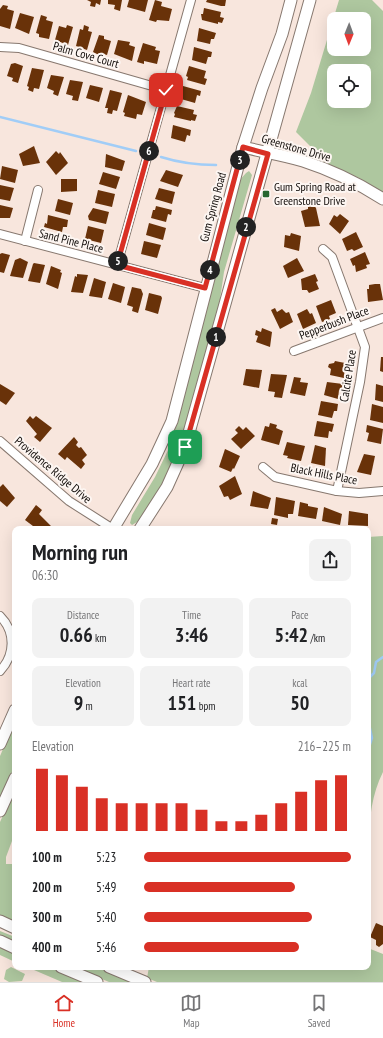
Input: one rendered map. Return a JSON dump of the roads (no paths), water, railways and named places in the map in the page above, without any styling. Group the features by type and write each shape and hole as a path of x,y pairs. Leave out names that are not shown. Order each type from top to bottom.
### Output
{"main road":[{"name":"Gum Spring Road","path":"115,526 152,464 172,421 205,288 243,147 262,88 282,34 291,0"},
{"path":"142,526 167,487 185,447 310,0"},
{"name":"Greenstone Drive","path":"243,147 301,161 326,170 368,190 383,199"},
{"path":"0,744 12,717"},
{"path":"0,811 12,785"},
{"path":"0,921 12,927"},
{"path":"0,941 12,947"},
{"path":"68,970 97,982"},
{"path":"116,970 144,982"}],"street":[{"path":"117,265 191,0"},
{"name":"Palm Cove Court","path":"0,47 19,48 166,90"},
{"path":"25,241 38,190"},
{"name":"Sand Pine Place","path":"0,234 205,288"},
{"name":"Calcite Place","path":"323,249 332,257 364,341 365,355 337,491"},
{"name":"Pepperbush Place","path":"294,351 383,318"},
{"name":"Providence Ridge Drive","path":"0,441 69,502 108,526"},
{"name":"Black Hills Place","path":"263,467 275,477 337,491 359,494 383,491"},
{"path":"0,616 11,630 12,642 8,662 0,672"}],"waterway":[{"path":"0,117 136,151"},
{"path":"161,157 188,163 216,165"},
{"path":"371,676 374,673 376,662 383,657"},
{"path":"371,733 371,741"}],"place":[{"name":"Gum Spring Road at Greenstone Drive","path":"266,194"}]}
